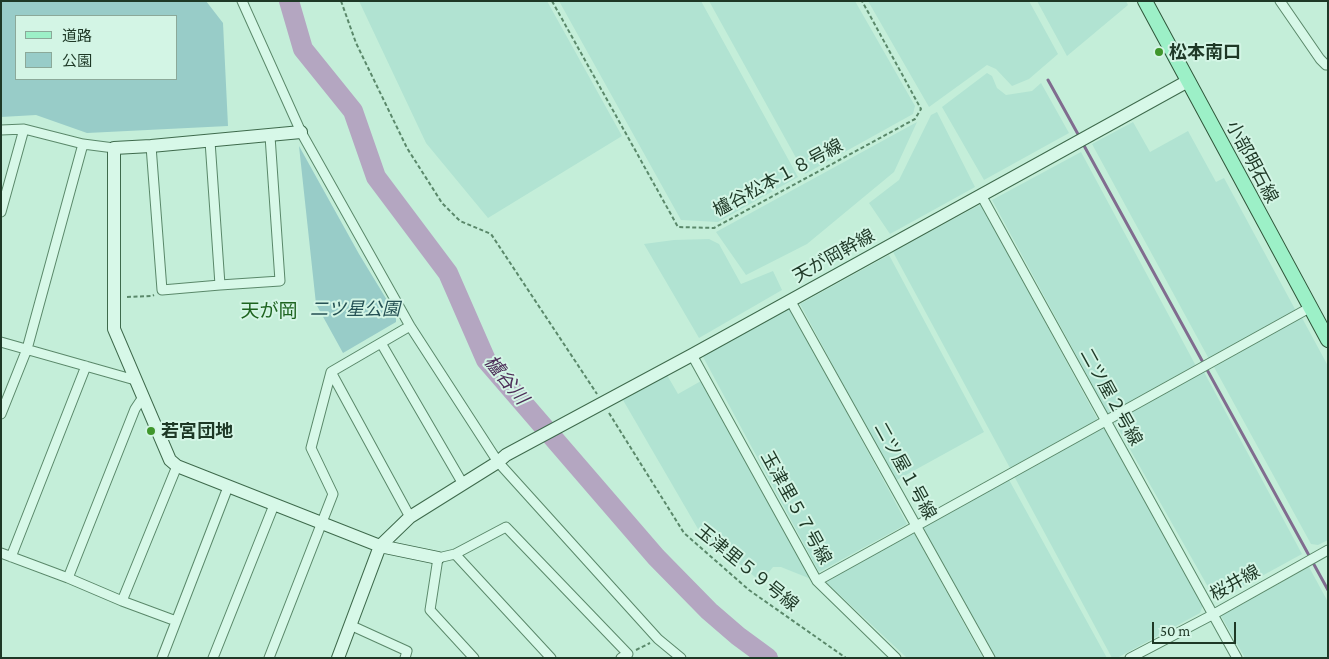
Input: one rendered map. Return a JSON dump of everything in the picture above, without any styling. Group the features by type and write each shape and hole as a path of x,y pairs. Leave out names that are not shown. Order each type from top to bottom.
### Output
{"main road":[{"name":"小部明石線","path":"1145,1 1328,340"}],"street":[{"path":"242,1 301,132 410,326 502,458 658,639 681,658"},
{"path":"1280,1 1320,59 1326,65 1328,64"},
{"name":"天が岡幹線","path":"380,546 410,517 502,458 1188,82"},
{"path":"1,130 24,129 83,144 114,148 301,132"},
{"path":"1,212 24,129"},
{"path":"151,146 162,290 220,284 280,281 270,136"},
{"path":"210,141 220,284"},
{"path":"1,414 27,349 83,144"},
{"path":"114,148 114,329 170,460 177,466 228,487 380,546 438,558 455,554 506,527 624,656"},
{"name":"二ツ屋２号線","path":"981,195 1237,658"},
{"name":"二ツ屋１号線","path":"790,300 990,658"},
{"path":"817,581 1310,307"},
{"path":"269,658 333,494 311,448 331,372 410,326"},
{"path":"1,342 135,380"},
{"path":"381,343 463,484"},
{"name":"玉津里５７号線","path":"692,355 817,581 896,658"},
{"path":"11,557 86,366"},
{"path":"331,372 410,517"},
{"path":"68,578 135,409 143,397"},
{"path":"122,601 177,466"},
{"path":"162,658 228,487"},
{"path":"213,658 274,505"},
{"path":"338,658 380,546"},
{"name":"桜井線","path":"1130,658 1214,614 1328,550"},
{"path":"1,553 176,621"},
{"path":"455,554 551,658"},
{"path":"438,558 430,610 474,658"},
{"path":"350,625 407,652 405,658"}],"path":[{"name":"玉津里５９号線","path":"340,1 356,43 406,148 442,203 460,221 491,234 684,533 749,590 846,658"},
{"name":"櫨谷松本１８号線","path":"552,1 678,227 714,228 915,119 921,109 862,1"},
{"path":"114,297 152,296 162,290"},
{"path":"624,656 658,639"}],"shaded area":[{"path":"359,1 547,1 622,136 488,218 426,143"},
{"path":"559,1 701,1 798,177 718,222 681,220"},
{"path":"709,1 855,1 915,106 913,114 805,174"},
{"path":"868,1 1029,1 1058,54 1029,79 1012,86 996,69 987,65 929,107"},
{"path":"1037,1 1126,1 1128,5 1067,56"},
{"path":"987,73 992,76 997,88 1006,95 1032,91 1041,83 1069,133 984,180 942,107"},
{"path":"937,112 975,187 890,234 869,203 899,180 931,115"},
{"path":"917,122 894,172 807,244 746,275 716,232"},
{"path":"1133,122 1150,152 1188,131 1216,182 1224,178 1296,311 1209,359 1092,144"},
{"path":"1081,152 1196,366 1108,414 992,200"},
{"path":"981,204 1098,420 1010,468 893,252"},
{"path":"709,239 719,244 741,284 773,271 782,290 699,338 644,244 674,240"},
{"path":"889,255 984,432 895,481 800,304"},
{"path":"790,307 907,524 819,572 702,355"},
{"path":"1301,316 1328,366 1328,540 1318,545 1311,544 1214,367"},
{"path":"1204,372 1302,554 1216,601 1114,421"},
{"path":"667,375 678,394 701,381 811,579 781,567 773,567 761,582 698,529 623,400"},
{"path":"1104,426 1203,605 1200,613 1117,658 1112,658 1014,476"},
{"path":"1008,478 1107,658 992,658 921,526"},
{"path":"913,531 983,658 907,658 825,581"},
{"path":"1309,567 1328,602 1328,658 1245,658 1221,616"}],"green space":[{"path":"1,1 206,1 223,23 228,126 87,133 36,115 1,117"},
{"name":"二ツ星公園","path":"299,146 359,254 396,315 396,322 343,353 316,304"}],"waterway":[{"name":"櫨谷川","path":"289,1 303,49 353,111 376,177 448,273 486,360 656,557 709,611 768,658"},
{"path":"1048,80 1079,136"},
{"path":"1082,142 1328,590"}],"place":[{"name":"松本南口","path":"1159,52"},
{"name":"若宮団地","path":"151,431"}],"district":[{"name":"天が岡","path":"269,311"}]}
